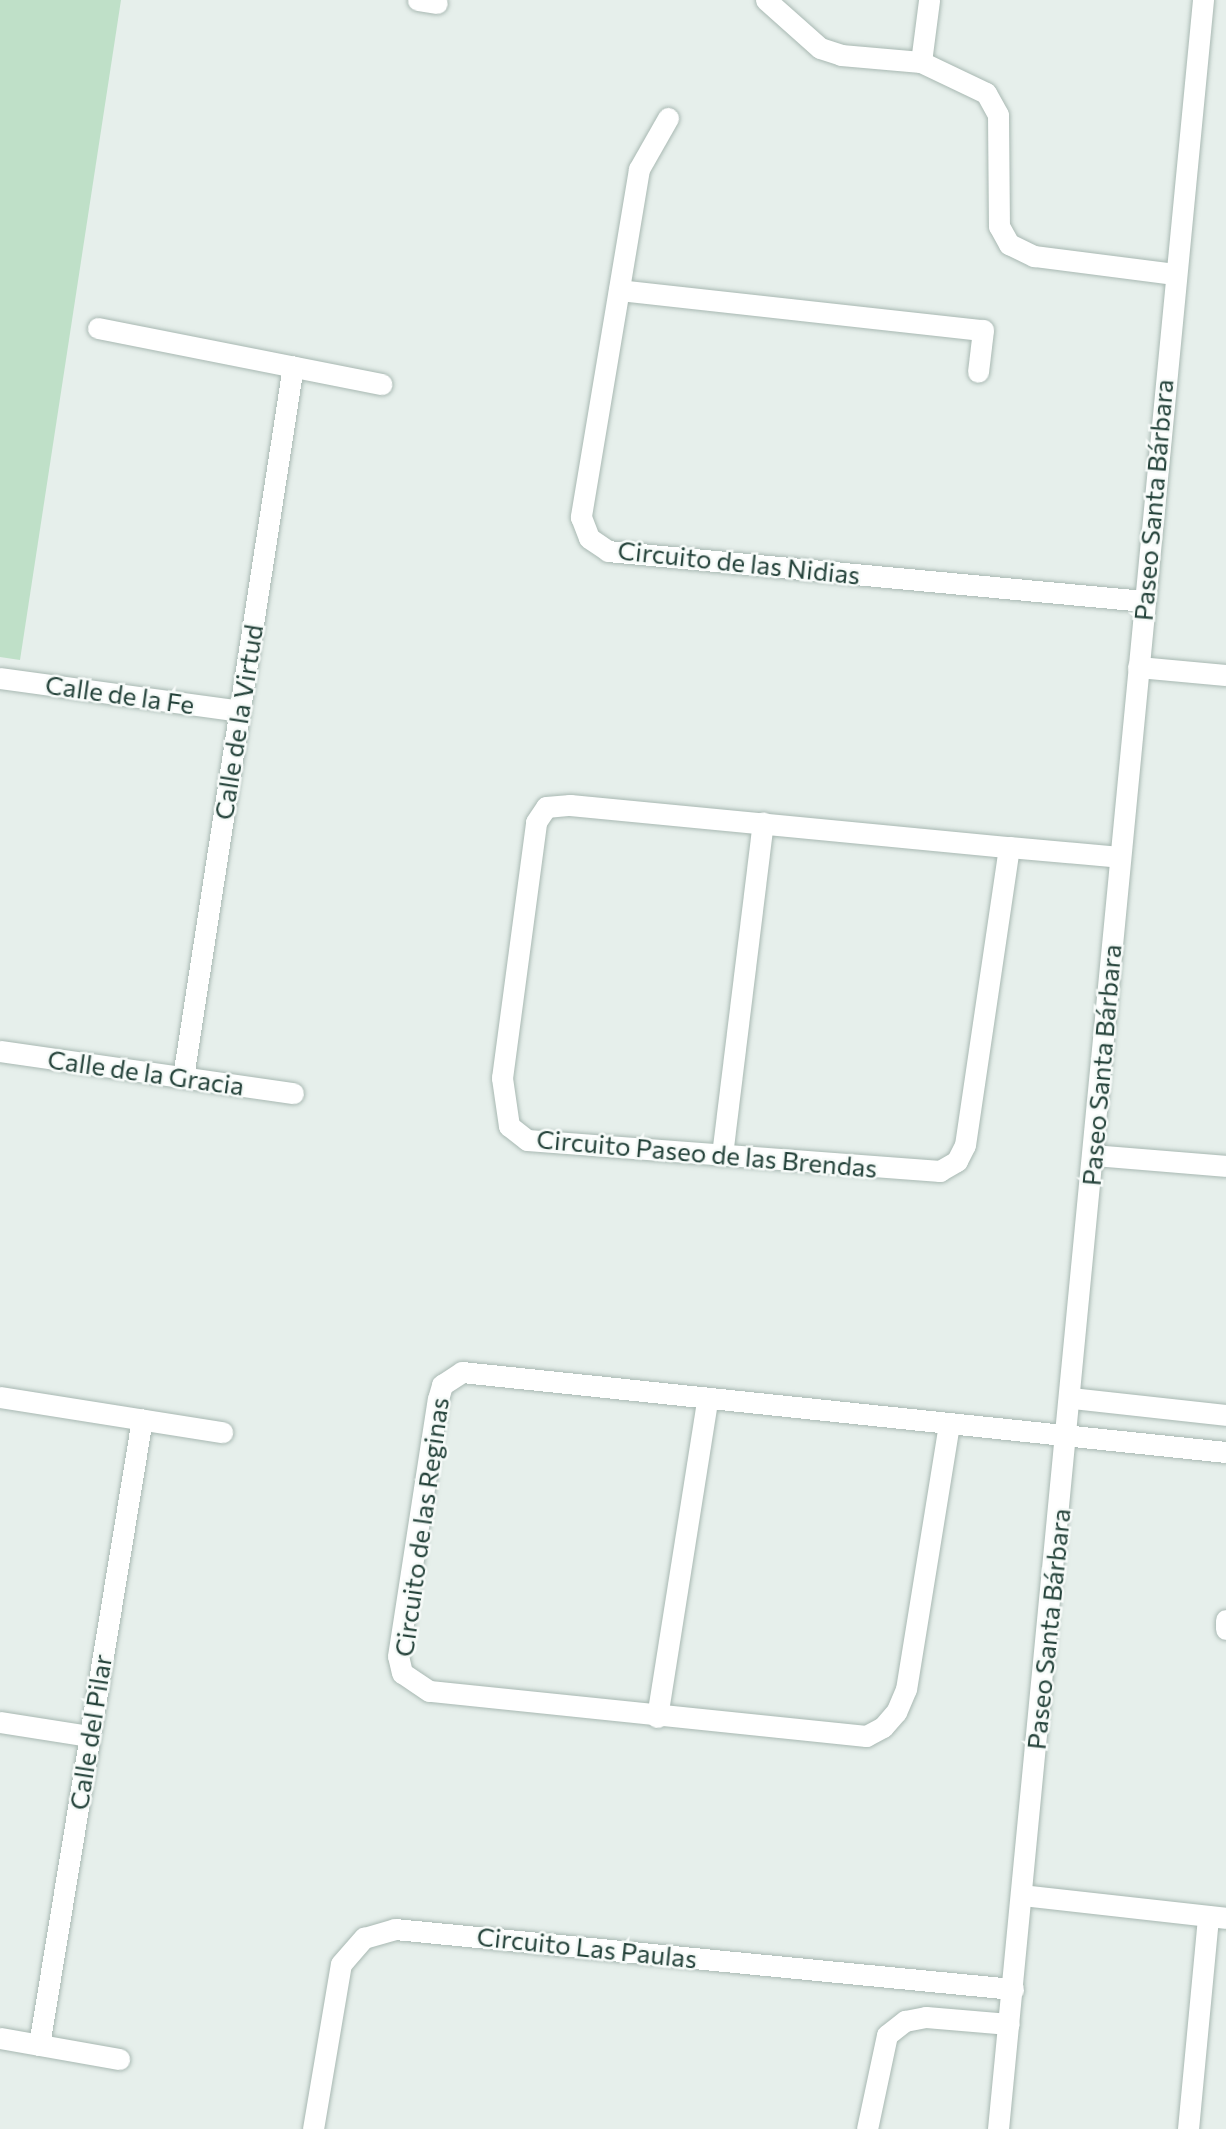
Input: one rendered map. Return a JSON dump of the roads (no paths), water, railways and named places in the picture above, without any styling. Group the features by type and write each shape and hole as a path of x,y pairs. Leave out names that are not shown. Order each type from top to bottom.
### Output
{"street":[{"path":"766,0 820,48 841,55 921,62 992,100 998,115 999,226 1009,244 1034,256 1174,274"},
{"path":"921,62 929,0"},
{"name":"Paseo Santa Bárbara","path":"999,2129 1072,1398 1174,274 1203,0"},
{"name":"Circuito de las Nidias","path":"668,118 639,169 581,517 589,538 608,551 1144,601"},
{"path":"619,290 983,330 978,372"},
{"path":"98,327 382,384"},
{"name":"Calle de la Virtud","path":"183,1077 293,366"},
{"path":"1138,667 1226,676"},
{"name":"Calle de la Fe","path":"0,678 240,711"},
{"name":"Circuito Paseo de las Brendas","path":"1009,847 965,1145 957,1161 940,1171 527,1140 509,1126 502,1077 536,822 546,807 763,823 1120,857"},
{"path":"722,1155 763,823"},
{"name":"Calle de la Gracia","path":"0,1051 293,1093"},
{"path":"1093,1155 1226,1166"},
{"name":"Circuito de las Reginas","path":"949,1424 906,1689 896,1713 883,1727 866,1736 657,1717 429,1691 402,1673 398,1656 438,1399 442,1385 462,1372 707,1400 949,1424 1226,1452"},
{"path":"0,1397 222,1432"},
{"path":"1072,1398 1226,1415"},
{"path":"657,1717 707,1400"},
{"name":"Calle del Pilar","path":"38,2045 142,1419"},
{"path":"1226,1620 1226,1629"},
{"path":"0,1721 89,1736"},
{"path":"1022,1895 1217,1917 1188,2129"},
{"name":"Circuito Las Paulas","path":"313,2129 341,1964 364,1938 395,1929 1013,1989"},
{"path":"867,2129 887,2035 905,2021 926,2017 1009,2024"},
{"path":"0,2038 119,2059"}]}
